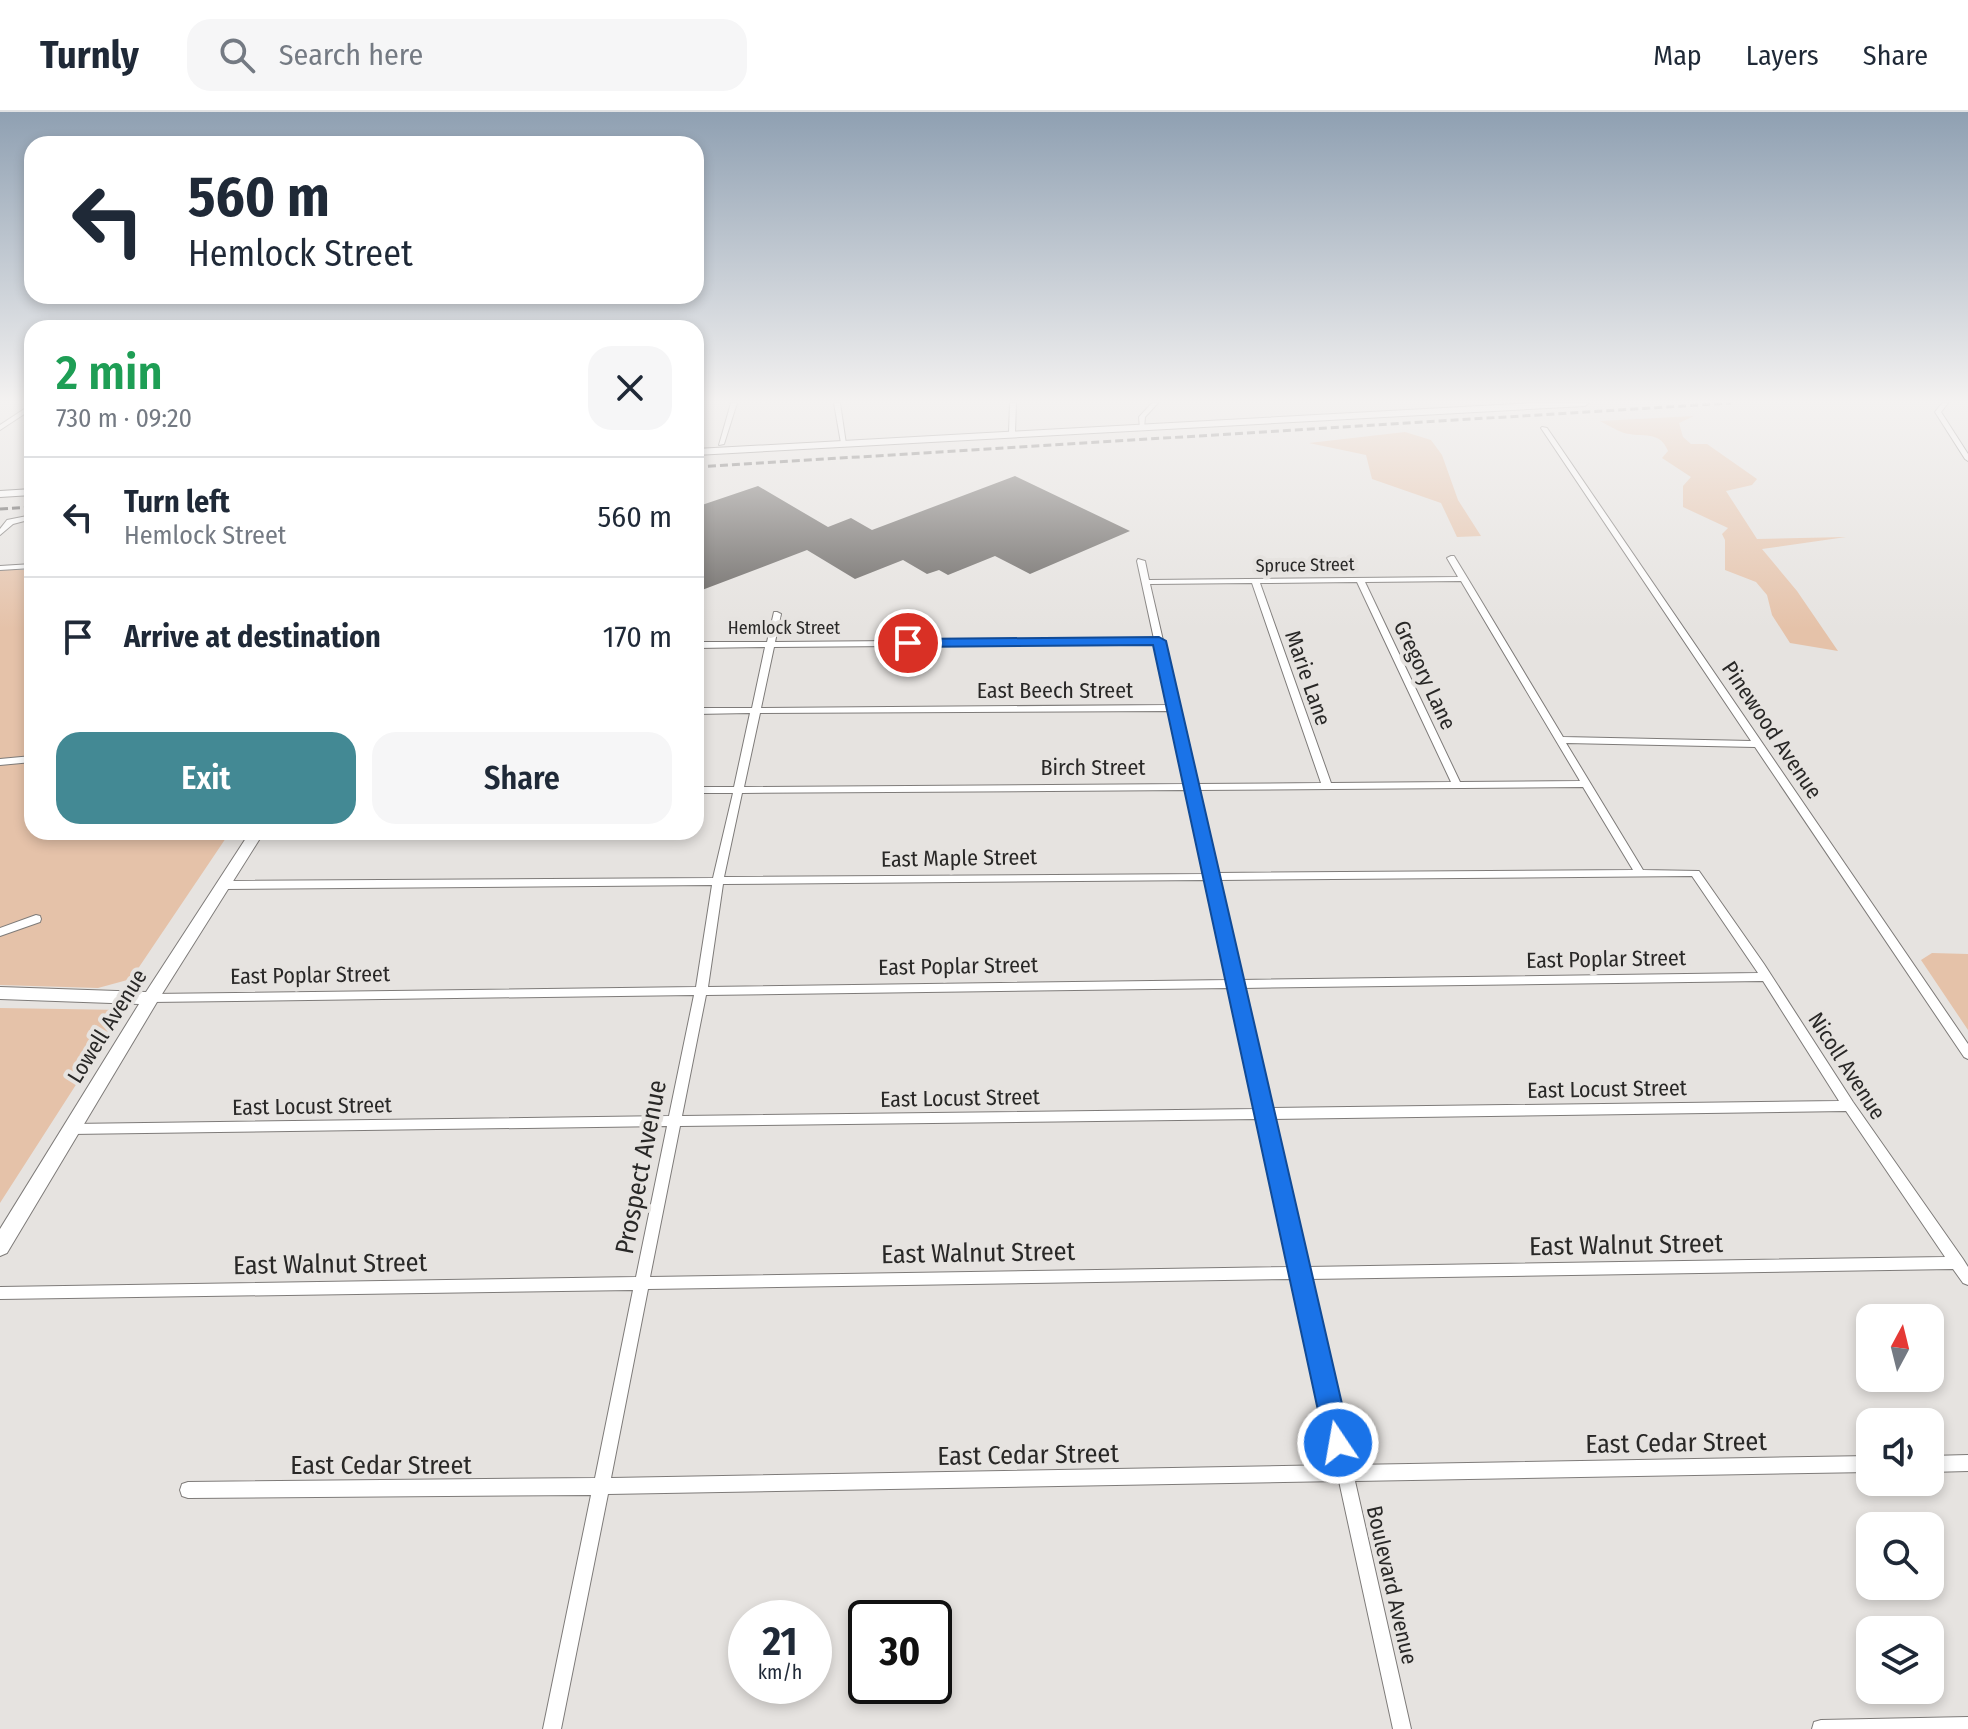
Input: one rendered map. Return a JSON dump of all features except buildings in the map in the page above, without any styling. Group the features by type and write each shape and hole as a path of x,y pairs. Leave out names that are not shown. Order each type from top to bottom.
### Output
{"main road":[{"path":"0,486 24,488"},
{"path":"0,494 24,490"},
{"name":"Lowell Avenue","path":"0,1247 151,998 252,840"},
{"path":"0,993 151,998"}],"street":[{"name":"Pinewood Avenue","path":"1578,478 1968,1054"},
{"path":"0,533 10,522 24,519"},
{"path":"1451,558 1639,872"},
{"name":"Boulevard Avenue","path":"1141,561 1402,1729"},
{"path":"0,568 24,566"},
{"name":"Spruce Street","path":"1146,582 1464,579"},
{"name":"Gregory Lane","path":"1360,580 1457,785"},
{"name":"Marie Lane","path":"1255,581 1327,786"},
{"name":"Prospect Avenue","path":"552,1729 702,989 718,881 777,614"},
{"name":"Hemlock Street","path":"704,645 1159,641"},
{"name":"East Beech Street","path":"704,711 1175,708"},
{"path":"1561,740 1759,744"},
{"path":"0,762 24,760"},
{"name":"Birch Street","path":"704,790 1586,784"},
{"name":"East Maple Street","path":"225,885 1695,873"},
{"name":"Nicoll Avenue","path":"1695,873 1968,1279"},
{"path":"0,932 36,919"},
{"name":"East Poplar Street","path":"151,998 1765,977"},
{"name":"East Locust Street","path":"71,1129 1849,1106"},
{"name":"East Walnut Street","path":"0,1293 1958,1263"},
{"path":"1944,1464 1968,1463"},
{"name":"East Cedar Street","path":"188,1490 600,1488 1856,1464"},
{"path":"1821,1729 1968,1726"}],"shaded area":[{"path":"1450,478 1458,500 1481,536 1457,537 1441,503 1372,479"},
{"path":"1690,478 1756,478 1752,485 1726,491 1757,539 1846,537 1762,549 1797,591 1838,651 1790,643 1772,615 1767,595 1756,582 1725,570 1725,540 1722,534 1728,528 1683,507 1683,486"},
{"path":"0,570 24,570 24,840 225,840 131,979 98,988 0,985"},
{"path":"1932,953 1968,954 1968,1030 1921,960"},
{"path":"0,1008 124,1010 0,1203"}],"railway":[{"path":"0,509 24,508"}],"route":[{"path":"908,643 1159,641 1338,1443"}]}
